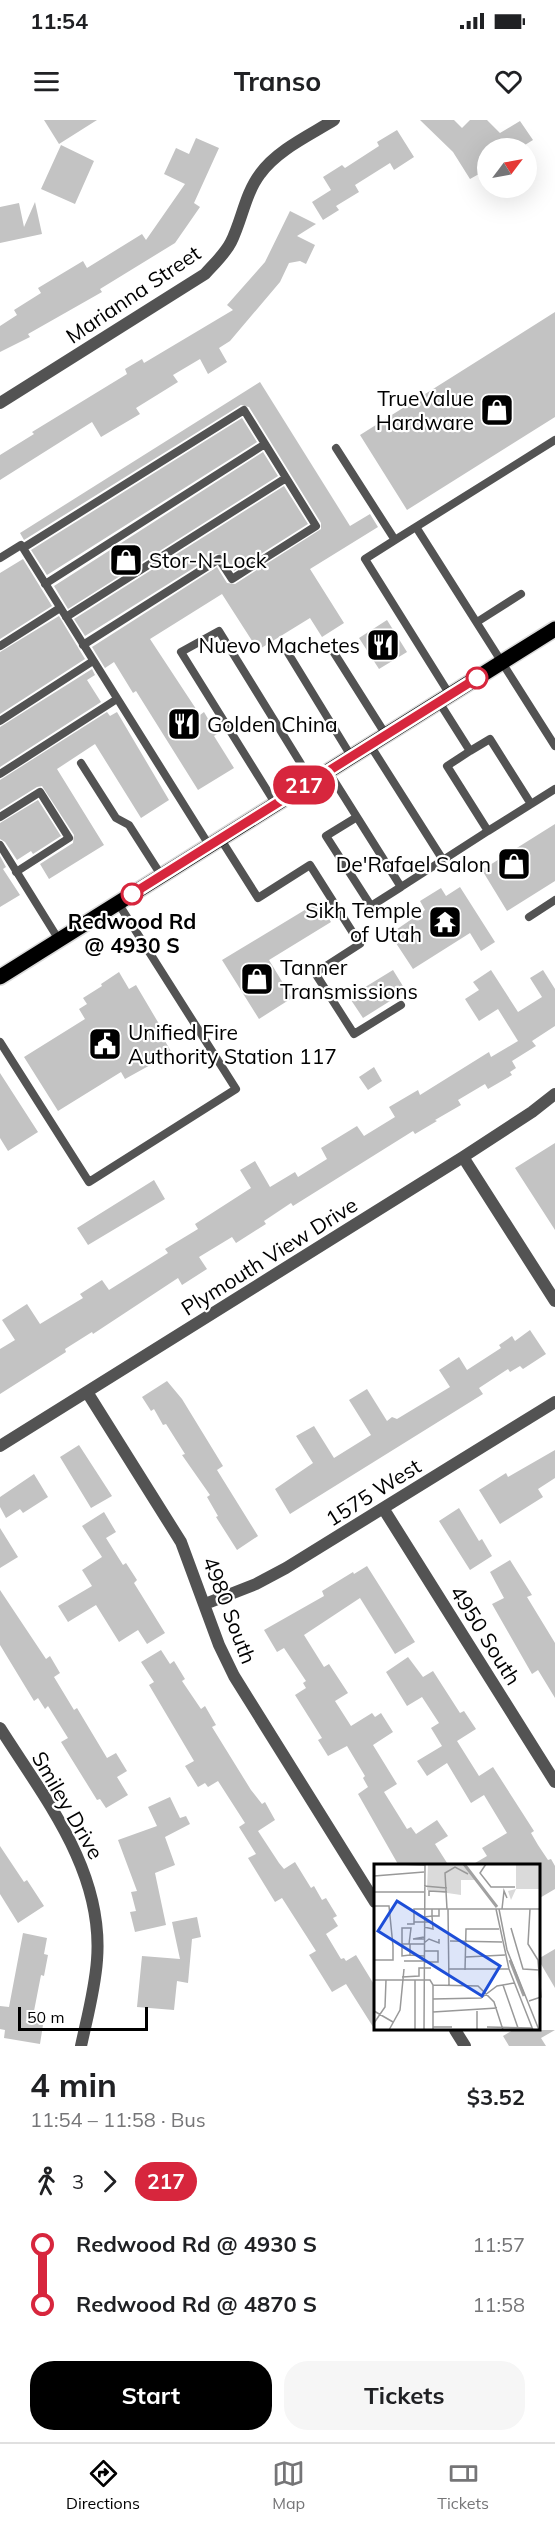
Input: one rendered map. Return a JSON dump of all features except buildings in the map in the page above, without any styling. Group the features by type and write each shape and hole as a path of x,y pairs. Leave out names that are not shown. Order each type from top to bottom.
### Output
{"main road":[{"path":"0,977 555,629"}],"street":[{"name":"Marianna Street","path":"0,403 205,274 220,259 231,242 252,186 261,172 275,157 334,120"},
{"name":"Plymouth View Drive","path":"0,1446 463,1157 532,1112 555,1094"},
{"path":"463,1157 555,1301"},
{"name":"4980 South","path":"87,1392 173,1526 189,1558 219,1645 234,1676 374,1900"},
{"name":"1575 West","path":"205,1604 273,1576 555,1402"},
{"name":"4950 South","path":"383,1508 555,1782"},
{"name":"Smiley Drive","path":"0,1728 67,1834 85,1871 91,1892 96,1926 97,1960 81,2046"},
{"path":"456,2031 465,2046"}],"lane":[{"path":"23,548 244,410 316,526 232,579 219,559 83,645"},
{"path":"470,751 444,698 365,559 555,440"},
{"path":"45,584 265,444"},
{"path":"336,448 395,540"},
{"path":"66,617 286,478"},
{"path":"416,527 555,746"},
{"path":"0,558 21,545 117,699 214,841 258,898 310,865 360,944 315,973 354,1034 401,1005"},
{"path":"477,622 521,594"},
{"path":"0,646 60,608"},
{"path":"275,803 181,652 219,631 311,780"},
{"path":"331,648 386,735"},
{"path":"288,653 351,756"},
{"path":"0,721 93,662"},
{"path":"0,774 117,699"},
{"path":"488,831 447,766 470,751 490,739 531,804"},
{"path":"370,744 443,860"},
{"path":"81,763 116,818 129,825 161,875"},
{"path":"328,771 401,886"},
{"path":"357,817 326,836 371,906 555,789"},
{"path":"0,817 40,792 69,838 16,872"},
{"path":"0,845 59,940"},
{"path":"529,916 555,900"},
{"path":"0,1042 89,1182 236,1089 118,903"}],"bus line":[{"name":"217","path":"132,894 477,678"}],"place":[{"name":"TrueValue Hardware","path":"497,410"},
{"name":"Stor-N-Lock","path":"126,560"},
{"name":"Nuevo Machetes","path":"383,645"},
{"name":"Golden China","path":"184,724"},
{"name":"De'Rafael Salon","path":"514,864"},
{"name":"Redwood Rd @ 4930 S","path":"132,894"},
{"name":"Sikh Temple of Utah","path":"445,922"},
{"name":"Tanner Transmissions","path":"257,979"},
{"name":"Unified Fire Authority Station 117","path":"105,1044"}]}
